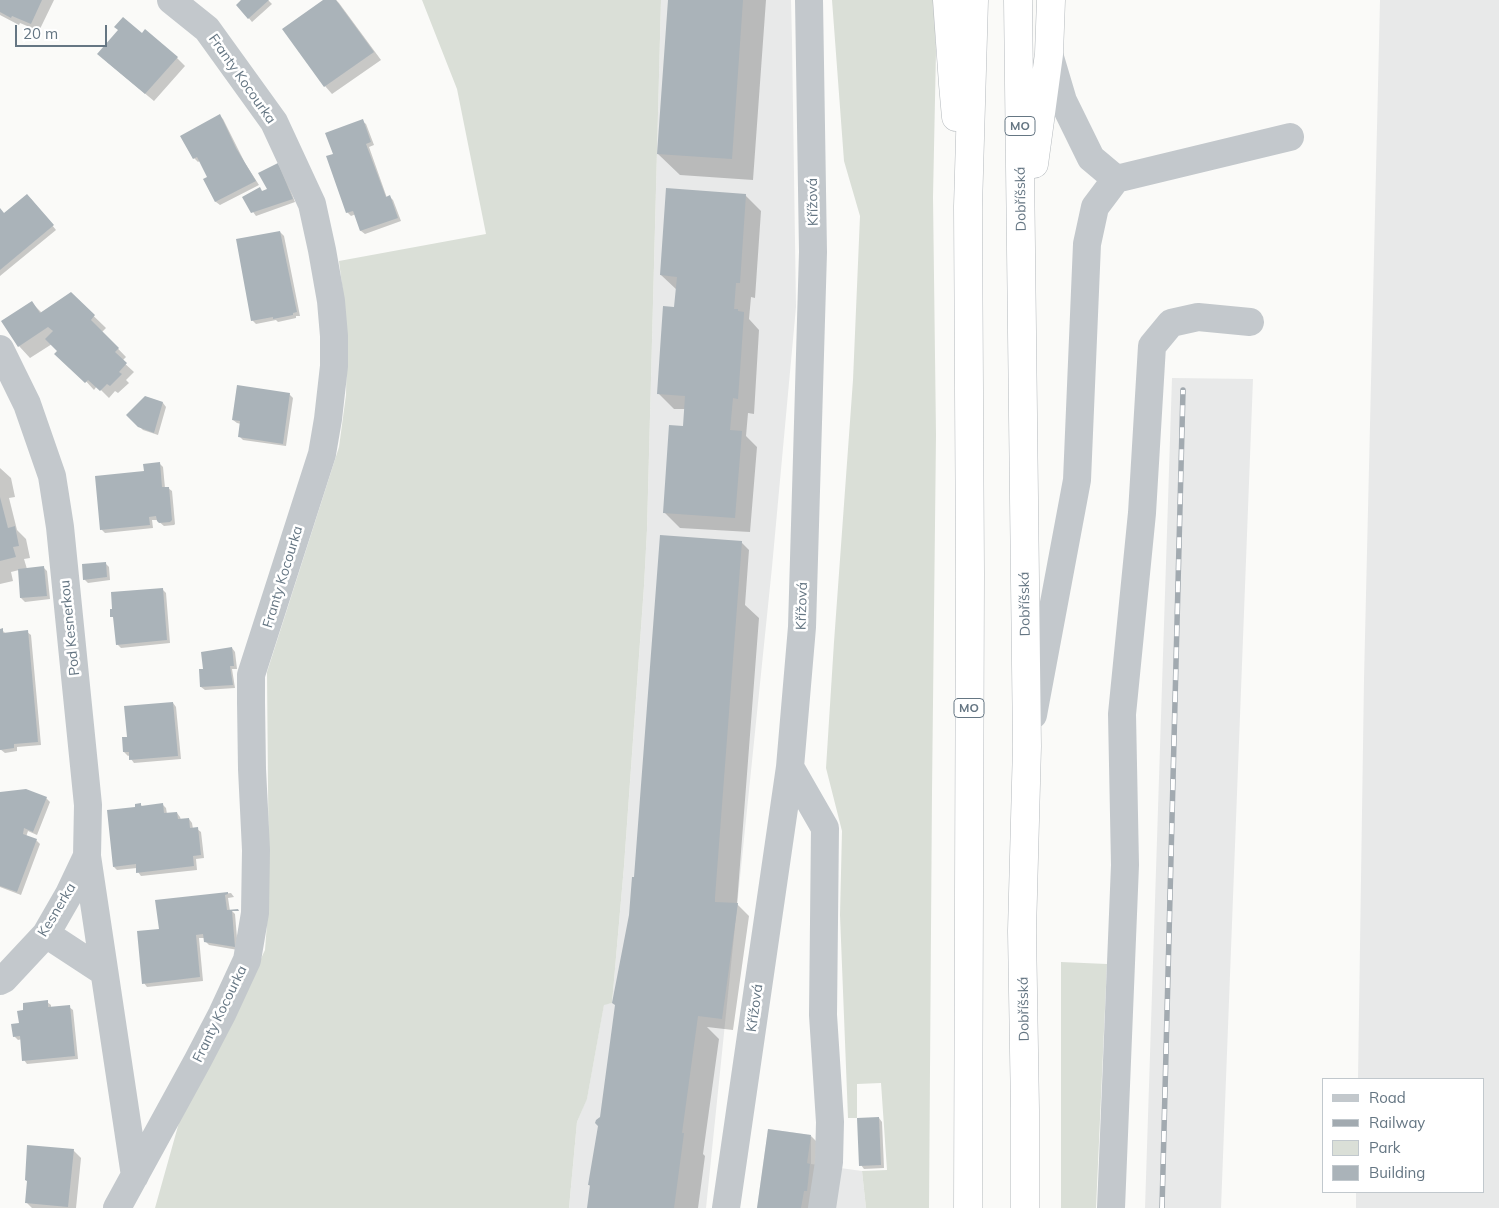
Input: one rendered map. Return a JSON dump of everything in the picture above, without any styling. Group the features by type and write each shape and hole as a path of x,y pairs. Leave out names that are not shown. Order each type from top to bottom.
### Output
{"highway":[{"path":"947,0 953,84 968,208"},
{"name":"MO","path":"968,1208 970,574 968,208 974,0"},
{"name":"Dobříšská","path":"1018,0 1027,746 1022,931 1026,1110 1025,1208"},
{"path":"1021,252 1049,54 1051,0"}],"street":[{"name":"Franty Kocourka","path":"135,1176 222,1014 247,960 255,913 256,850 250,702 251,675 322,454 334,366 331,301 312,204 274,122 207,29 170,0"},
{"name":"Křížová","path":"726,1208 790,767 802,627 813,252 809,0"},
{"path":"1049,54 1063,101 1092,158 1116,179"},
{"path":"1027,746 1077,480 1087,244 1095,207 1116,179 1290,137"},
{"path":"1111,1208 1125,865 1122,714 1142,513 1152,346 1171,323 1198,317 1250,322"},
{"name":"Pod Kesnerkou","path":"0,350 27,404 52,476 60,528 88,805 87,856"},
{"path":"0,385 27,404"},
{"path":"790,767 825,828 823,1015 830,1122 829,1162 822,1208"},
{"path":"87,856 135,1176 117,1208"},
{"name":"Kesnerka","path":"0,981 46,934 69,894 87,856"},
{"path":"46,934 104,972"}],"shaded area":[{"path":"661,0 791,0 796,307 772,567 706,1208 569,1208 577,1122 587,1098 604,1004 612,1003 624,866 647,530"},
{"path":"1380,0 1499,0 1499,1208 1356,1208 1356,1193 1484,1193 1484,1078 1358,1078 1364,679"},
{"path":"1172,378 1253,379 1221,1208 1145,1208"},
{"path":"768,1129 811,1135 811,1164 862,1171 866,1208 757,1208"}],"green space":[{"path":"422,0 661,0 647,530 624,866 612,1003 604,1005 587,1099 577,1122 569,1208 155,1208 187,1094 244,995 265,950 269,897 267,672 339,447 346,395 347,345 339,261 486,234 457,89"},
{"path":"832,0 934,0 936,51 933,197 936,435 929,1208 866,1208 862,1171 887,1170 881,1083 857,1084 857,1118 848,1118 840,915 842,831 826,768 853,380 860,216 844,161"},
{"path":"1061,962 1107,964 1096,1208 1061,1208"}],"building":[{"path":"0,0 42,0 31,24 12,16 11,18 0,12"},
{"path":"241,0 269,0 248,19 236,5"},
{"path":"323,0 336,0 374,52 324,87 282,29"},
{"path":"668,0 743,0 732,159 657,154"},
{"path":"123,17 142,33 145,29 178,57 145,94 97,54 118,30 114,27"},
{"path":"220,114 236,148 256,181 215,202 203,179 207,177 197,157 193,159 180,136"},
{"path":"363,119 371,142 366,144 386,197 390,195 398,218 360,231 353,211 346,213 326,156 333,154 325,133"},
{"path":"278,163 293,199 251,213 242,197 260,187 262,191 267,189 258,173"},
{"path":"666,188 746,194 740,283 736,283 734,309 744,312 738,399 733,398 730,430 742,431 735,518 663,513 669,425 683,426 685,396 657,394 663,306 674,307 677,277 660,275"},
{"path":"27,194 54,225 0,270 0,208 4,213"},
{"path":"280,231 297,312 293,313 293,315 273,319 273,317 251,321 236,239"},
{"path":"71,292 95,315 91,320 119,348 115,352 127,363 119,372 122,374 110,386 107,384 100,391 88,380 85,383 54,354 57,351 45,339 53,331 48,327 18,347 1,321 32,301 40,313"},
{"path":"237,385 290,393 283,444 238,437 240,421 232,420"},
{"path":"145,396 163,402 154,433 138,427 126,415"},
{"path":"160,462 162,487 169,487 172,520 159,523 156,516 149,517 150,525 100,530 95,476 144,471 143,464"},
{"path":"0,497 8,528 15,526 19,546 13,547 16,557 0,561"},
{"path":"660,535 742,541 715,897 715,902 738,903 722,1019 698,1016 674,1208 587,1208 590,1185 588,1185 598,1126 595,1123 600,1117 615,1005 612,1003 629,915 632,877 634,877"},
{"path":"106,562 107,577 83,580 82,564"},
{"path":"44,566 47,596 20,598 18,569"},
{"path":"163,588 167,640 116,645 113,617 110,617 110,609 112,609 111,592"},
{"path":"3,628 3,633 28,630 38,742 14,744 14,748 0,750 0,629"},
{"path":"232,647 234,666 230,666 233,685 200,687 199,669 203,669 201,652"},
{"path":"173,702 178,756 129,760 129,752 123,752 122,737 127,737 124,706"},
{"path":"26,789 47,797 33,832 24,828 23,834 37,839 17,892 0,886 0,792"},
{"path":"141,803 141,806 163,803 164,813 177,812 178,819 189,818 190,828 198,827 201,855 193,856 194,866 136,873 136,864 113,867 107,810 135,807 135,804"},
{"path":"228,892 225,895 227,910 238,909 239,911 232,911 235,947 204,942 203,934 196,935 200,977 142,984 137,931 159,929 155,900"},
{"path":"48,1000 48,1007 70,1005 75,1056 22,1061 20,1036 13,1037 11,1024 19,1023 17,1011 23,1010 23,1003"},
{"path":"879,1117 881,1165 859,1166 857,1118"},
{"path":"768,1129 811,1135 807,1163 810,1164 807,1191 804,1191 801,1208 757,1208"},
{"path":"27,1145 74,1149 68,1207 25,1203"}],"railway":[{"path":"1162,1208 1183,390"}]}
